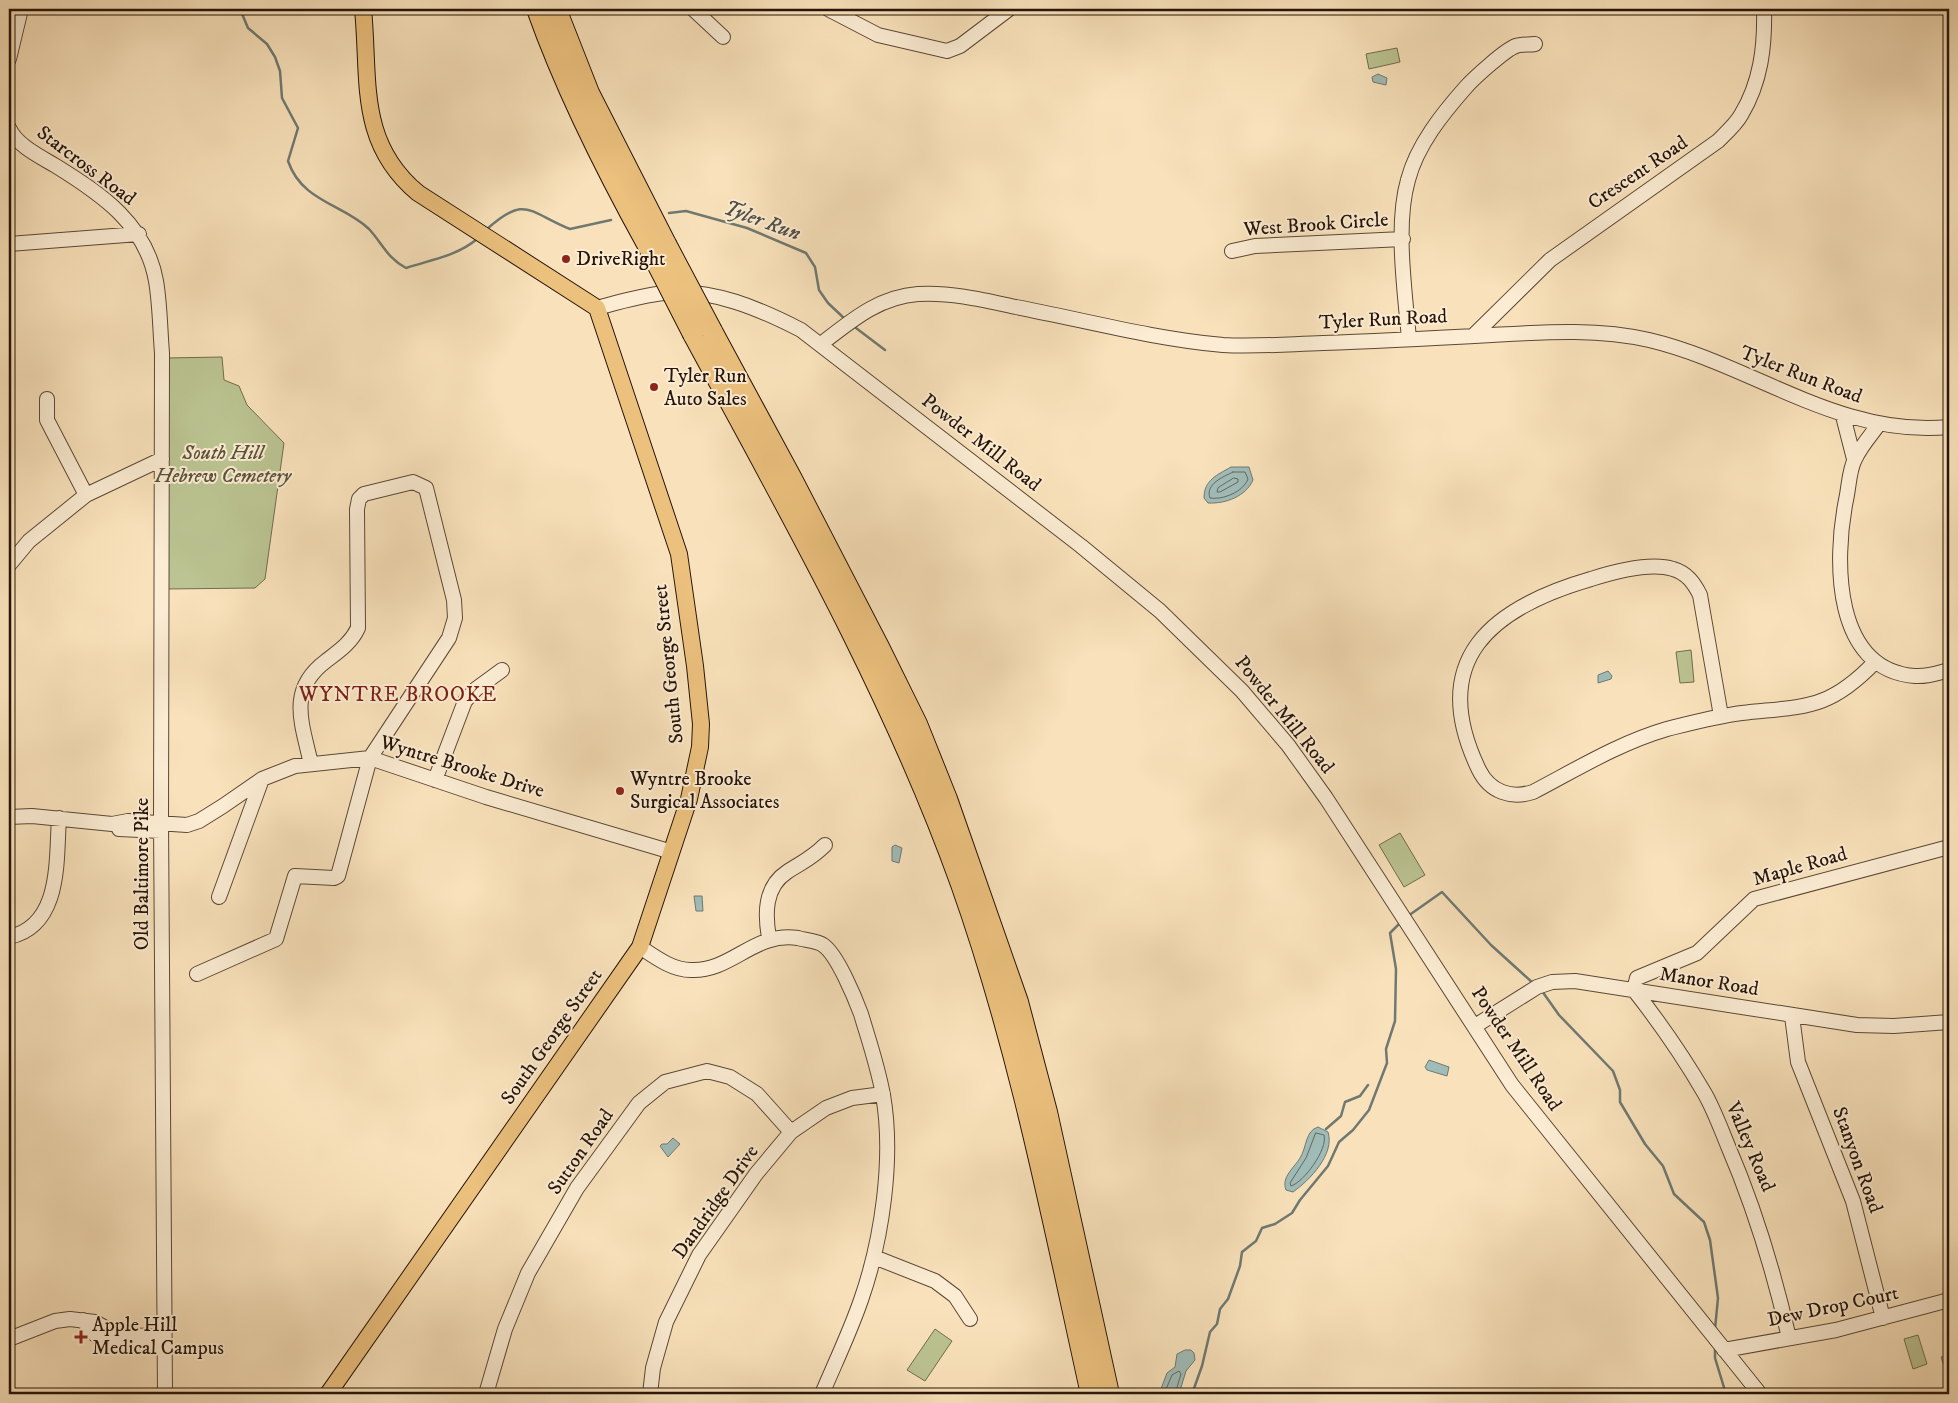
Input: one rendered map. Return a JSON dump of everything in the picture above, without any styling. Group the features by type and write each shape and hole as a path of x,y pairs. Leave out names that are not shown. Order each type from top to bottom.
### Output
{"highway":[{"path":"537,9 576,105 657,245 702,332 792,518 883,697 930,804 960,884 1017,1065 1090,1394"},
{"path":"556,9 589,93 657,245"},
{"path":"702,332 874,638 917,724 950,807 995,933 1030,1048 1047,1112 1109,1394"}],"main road":[{"path":"366,11 369,110 373,130 382,151 393,168 411,187 597,308"},
{"name":"South George Street","path":"334,1392 640,947 695,776 700,747 701,724 679,554 597,308"}],"street":[{"path":"9,59 20,9"},
{"path":"693,9 724,38"},
{"path":"828,9 878,35 948,51 960,46 1009,9"},
{"name":"Crescent Road","path":"1473,336 1550,260 1593,228 1700,156 1729,129 1740,116 1756,80 1764,50 1764,9"},
{"path":"1409,339 1403,239 1404,200 1408,177 1430,133 1451,104 1474,78 1515,46 1535,44"},
{"name":"Starcross Road","path":"9,128 12,134 37,155 108,202 138,234 156,280 162,353"},
{"path":"9,244 138,234"},
{"name":"West Brook Circle","path":"1232,251 1255,246 1403,239"},
{"name":"Powder Mill Road","path":"597,308 651,294 698,294 750,306 801,330 1081,546 1160,611 1205,652 1242,691 1288,746 1326,798 1504,1073 1760,1394"},
{"name":"Tyler Run Road","path":"821,344 849,322 878,304 904,295 922,294 960,296 1151,334 1222,344 1263,345 1587,332 1651,340 1735,370 1843,416 1879,424 1920,429 1949,427"},
{"name":"Old Baltimore Pike","path":"162,353 162,1341 165,1394"},
{"path":"46,399 47,420 86,495"},
{"path":"1843,416 1854,459"},
{"path":"1879,424 1854,459 1843,516 1840,557 1842,586 1850,628 1858,643 1875,662 1901,673 1916,676 1949,670"},
{"path":"9,565 28,541 86,495 162,459"},
{"path":"197,974 276,939 295,876 334,878 338,876 370,758 450,638 455,618 454,600 426,488 413,482 364,494 359,499 357,509 358,628 349,643 311,672 305,683 300,716 311,764"},
{"path":"1721,716 1700,595 1689,578 1680,572 1664,567 1610,573 1552,592 1511,611 1488,629 1476,646 1465,669 1460,698 1462,722 1472,754 1481,773 1497,790 1513,796 1533,792 1598,757 1642,738 1721,716 1809,706 1830,698 1846,688 1875,662"},
{"path":"435,780 465,701 476,689 502,670"},
{"name":"Wyntre Brooke Drive","path":"9,817 59,818 112,824 128,821 161,827 188,825 199,821 262,779 295,766 370,758 435,780 672,852"},
{"path":"219,897 262,779"},
{"path":"9,937 29,927 43,916 54,892 59,818"},
{"path":"769,938 765,917 769,892 785,872 810,859 825,845"},
{"name":"Maple Road","path":"1634,990 1638,978 1697,953 1754,899 1949,847"},
{"path":"640,947 664,963 691,970 714,967 769,938 796,938 823,945 842,970 858,1005 883,1094 887,1134 884,1186 874,1256 861,1301 822,1394"},
{"name":"Manor Road","path":"1475,1026 1534,988 1552,982 1575,982 1634,990 1857,1025 1894,1026 1949,1022"},
{"name":"Valley Road","path":"1634,990 1706,1095 1756,1214 1775,1275 1790,1338"},
{"name":"Stanyon Road","path":"1792,1016 1798,1062 1853,1201 1883,1318"},
{"name":"Sutton Road","path":"486,1394 506,1329 528,1273 577,1188 639,1103 664,1082 707,1071 730,1077 757,1094 791,1132"},
{"name":"Dandridge Drive","path":"650,1394 653,1368 666,1322 699,1255 756,1174 791,1132 826,1108 852,1098 883,1094"},
{"path":"874,1256 936,1281 955,1296 970,1319"},
{"name":"Dew Drop Court","path":"1722,1348 1790,1338 1883,1318 1949,1300"},
{"path":"9,1339 54,1321 70,1319 82,1320 88,1329 114,1345 153,1347 162,1341"}],"green space":[{"path":"1397,48 1400,62 1369,69 1366,54"},
{"name":"South Hill Hebrew Cemetery","path":"222,357 224,380 239,386 247,405 284,443 265,579 255,588 166,589 165,358"},
{"path":"1691,650 1694,682 1680,683 1676,652"},
{"path":"1400,833 1425,875 1404,887 1379,845"},
{"path":"935,1329 952,1341 925,1381 907,1370"},
{"path":"1918,1335 1927,1364 1913,1369 1904,1339"}],"water":[{"path":"1378,74 1387,78 1386,85 1373,82 1372,77"},
{"path":"1231,467 1249,467 1253,480 1250,486 1235,498 1222,502 1208,503 1204,498 1209,482"},
{"path":"1608,671 1612,676 1611,679 1598,683 1598,675"},
{"path":"895,845 902,848 899,863 892,861 892,847"},
{"path":"694,896 702,896 703,911 696,911"},
{"path":"1429,1060 1449,1067 1447,1076 1427,1070 1425,1067"},
{"path":"1318,1127 1328,1132 1329,1140 1328,1149 1320,1166 1307,1181 1293,1192 1286,1190 1285,1181 1289,1173 1300,1158 1308,1136"},
{"path":"673,1138 680,1144 668,1157 660,1146 667,1144"},
{"path":"1185,1350 1191,1350 1194,1353 1195,1360 1186,1371 1179,1394 1159,1394 1167,1373 1175,1367 1177,1354"},
{"path":"1949,1355 1949,1372 1946,1373 1941,1357"}],"waterway":[{"name":"Tyler Run","path":"240,9 248,28 267,44 275,57 280,71 282,98 298,128 288,161 294,175 303,185 313,194 369,229 394,260 406,268 452,254 477,239"},
{"name":"Tyler Run","path":"486,230 499,219 519,209 536,212 570,229 611,220"},
{"name":"Tyler Run","path":"669,213 686,211 747,228 806,253 815,267 819,290 828,303 846,320"},
{"name":"Tyler Run","path":"852,325 885,350"},
{"path":"1408,916 1442,892 1491,945 1534,984"},
{"path":"1192,1394 1202,1366 1210,1332 1217,1324 1220,1309 1228,1299 1240,1266 1242,1252 1256,1241 1262,1228 1275,1224 1292,1213 1300,1200 1328,1166 1339,1142 1353,1130 1369,1110 1387,1063 1386,1049 1395,1021 1396,969 1390,933 1400,923"},
{"path":"1542,991 1559,1015 1613,1071 1620,1090 1620,1102 1645,1144 1663,1166 1674,1194 1704,1222 1710,1240 1718,1298 1715,1329"},
{"path":"1326,1129 1341,1116 1345,1102 1360,1096 1368,1085"},
{"path":"1715,1347 1715,1358 1726,1394"}],"place":[{"name":"DriveRight","path":"566,259"},
{"name":"Tyler Run Auto Sales","path":"654,387"},
{"name":"Wyntre Brooke Surgical Associates","path":"620,791"},
{"name":"Apple Hill Medical Campus","path":"81,1337"}],"district":[{"name":"WYNTRE BROOKE","path":"398,695"}]}
